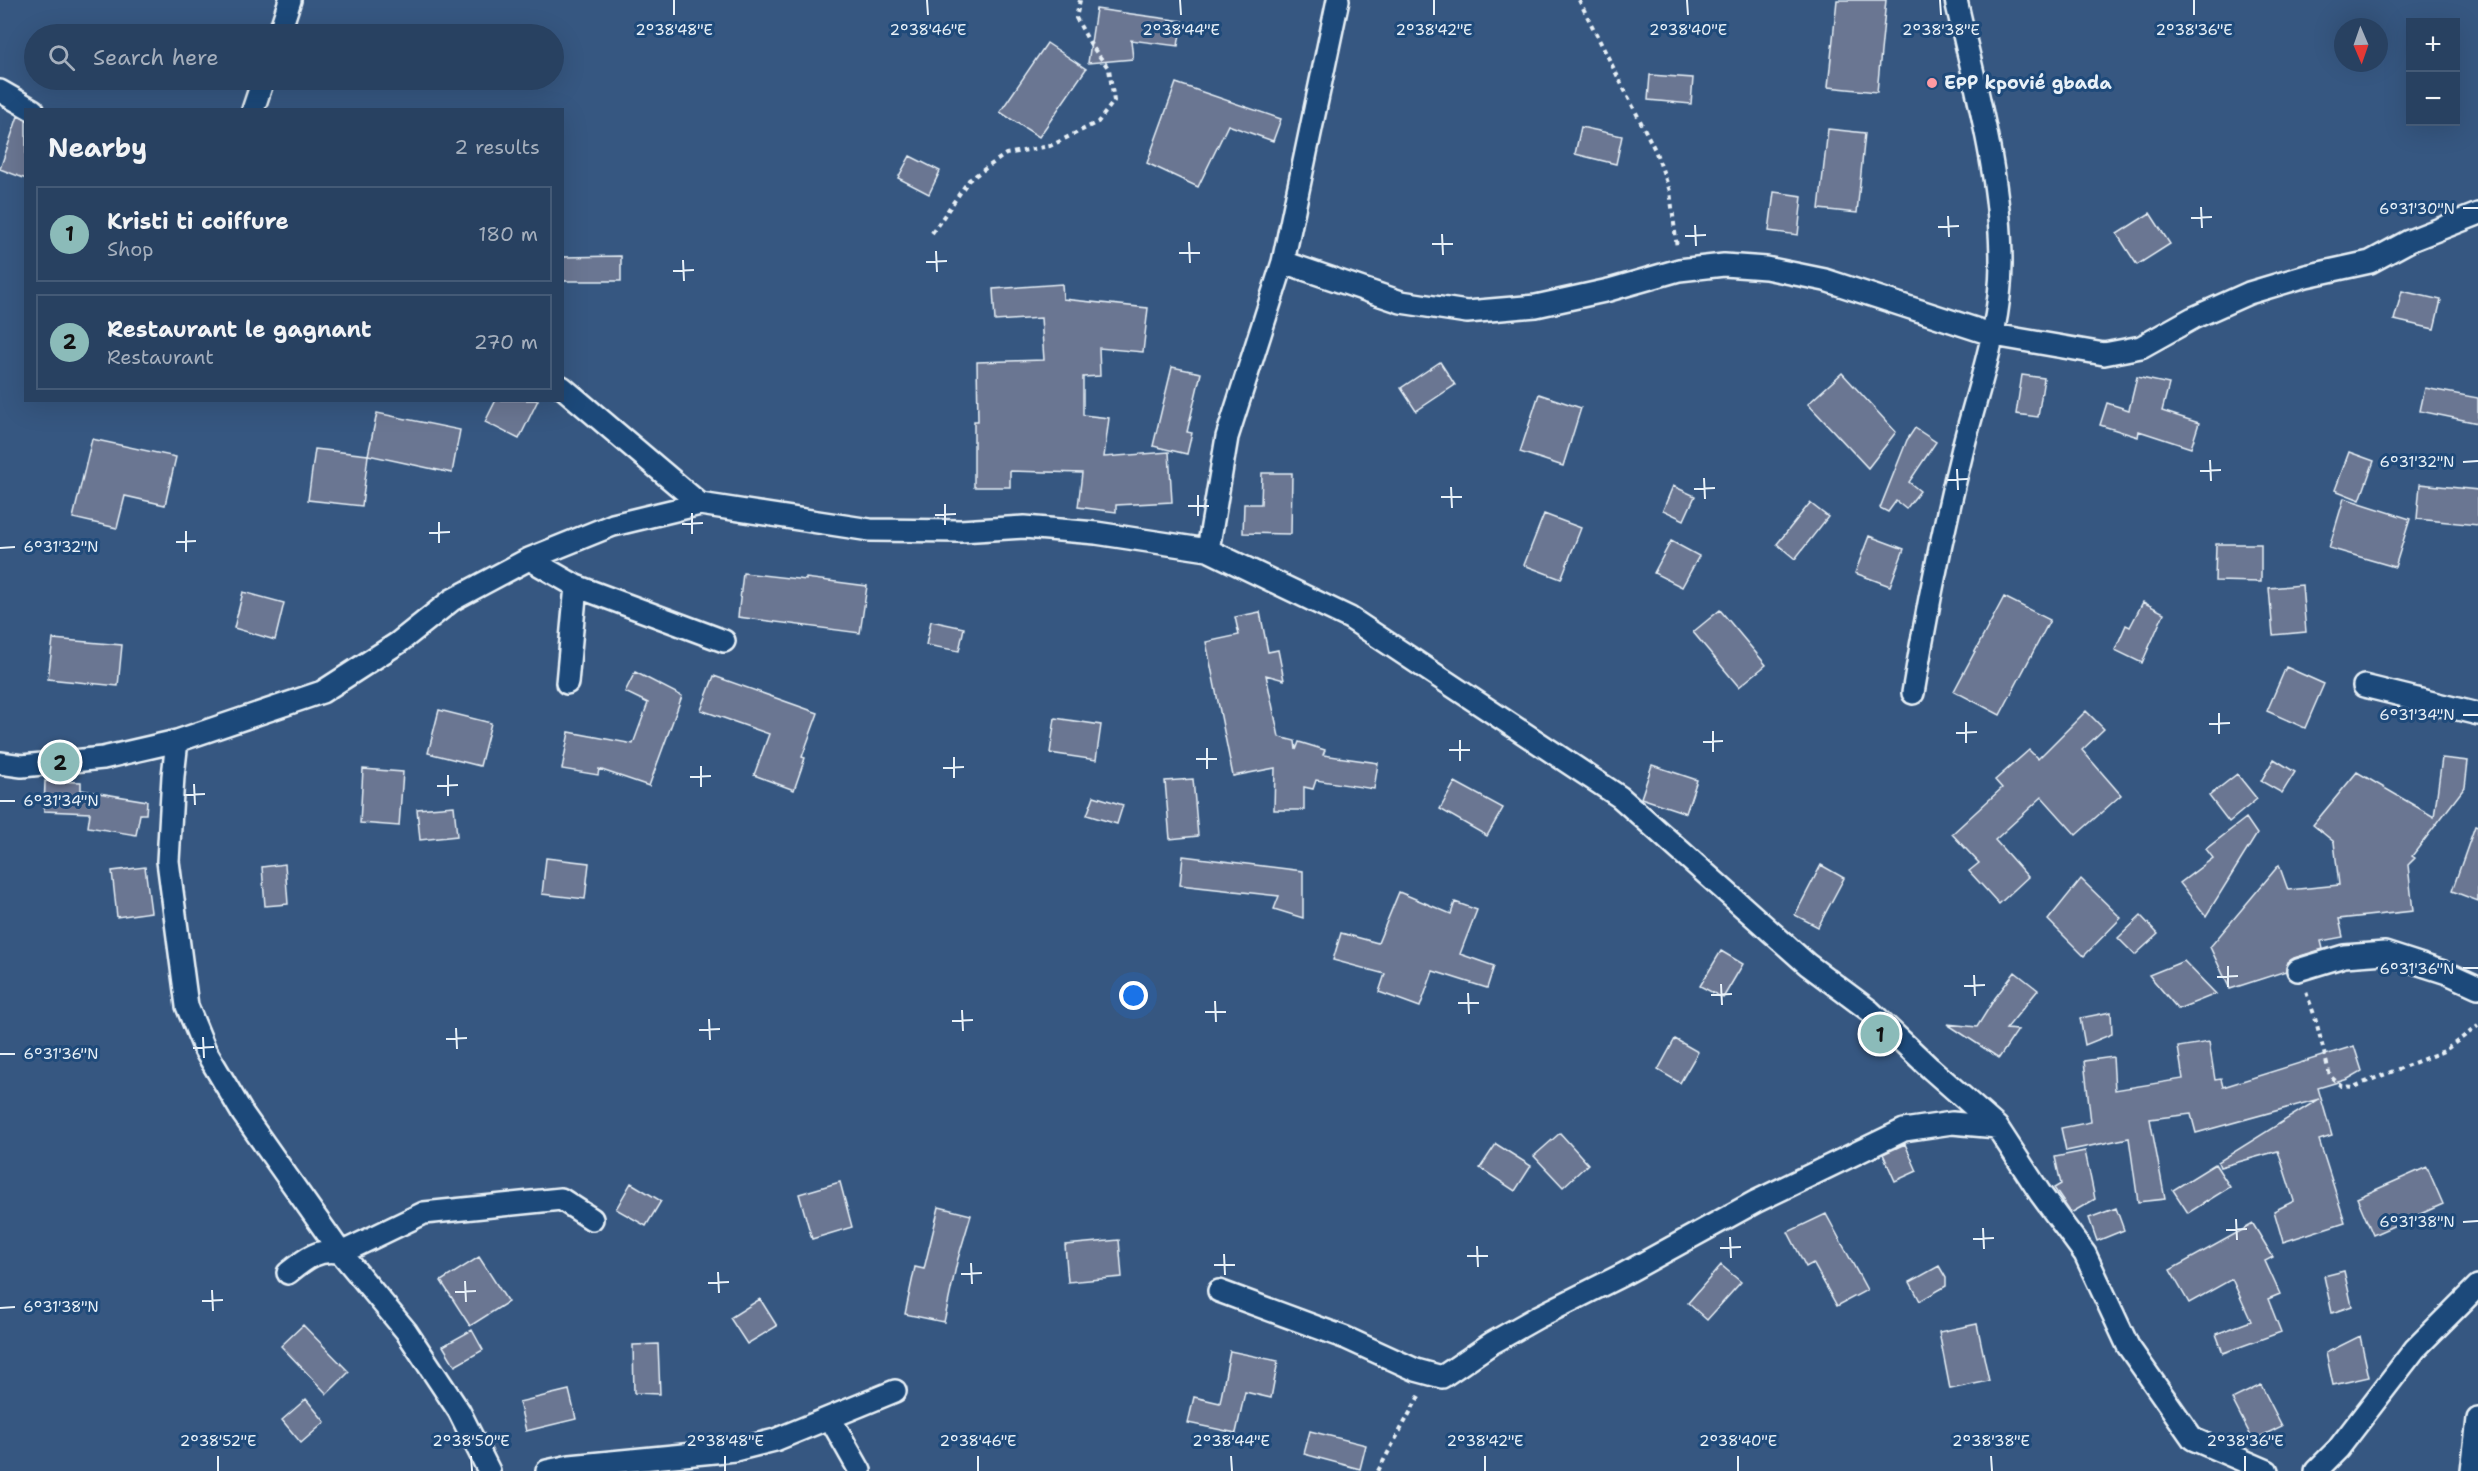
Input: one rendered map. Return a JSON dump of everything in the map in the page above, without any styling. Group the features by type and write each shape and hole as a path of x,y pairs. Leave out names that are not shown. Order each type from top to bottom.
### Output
{"street":[{"path":"282,24 290,0"},
{"path":"1208,550 1227,437 1283,262 1338,0"},
{"path":"1913,693 1927,607 1948,513 1994,335 2001,265 1999,208 1956,0"},
{"path":"254,108 260,90"},
{"path":"0,91 30,108"},
{"path":"1283,262 1401,302 1467,312 1536,306 1609,290 1679,270 1724,265 1766,268 1815,278 1994,335 2104,354 2141,347 2193,318 2249,293 2306,276 2370,262 2433,231 2478,214"},
{"path":"564,389 700,504"},
{"path":"0,763 22,766 103,758 177,741 322,692 398,644 452,600 530,559 613,525 700,504 870,530 960,531 1024,527 1096,533 1208,550 1350,618 1620,797 1807,964 1870,1011 1930,1068 1997,1126 2040,1193 2085,1254 2128,1346 2193,1439 2267,1471"},
{"path":"530,559 576,586 724,641"},
{"path":"567,683 576,586"},
{"path":"2364,686 2478,714"},
{"path":"177,741 168,861 187,1006 206,1050 243,1113 341,1253 406,1331 459,1411 489,1471"},
{"path":"2298,970 2344,956 2385,953 2447,973 2478,987"},
{"path":"1219,1292 1346,1338 1416,1370 1442,1377 1492,1343 1538,1317 1622,1275 1755,1202 1904,1130 1952,1123 1997,1126"},
{"path":"288,1273 309,1257 330,1250 341,1253 424,1213 561,1199 592,1219"},
{"path":"2316,1471 2338,1449 2415,1349 2478,1286"},
{"path":"547,1471 570,1466 735,1450 776,1440 895,1391"},
{"path":"830,1418 860,1471"},
{"path":"2472,1471 2478,1419"}],"path":[{"path":"932,233 969,180 1006,154 1050,146 1098,122 1114,101 1109,69 1091,45 1076,18 1080,0"},
{"path":"1579,0 1655,150 1670,190 1679,270"},
{"path":"2298,970 2315,1017 2330,1076 2341,1086 2353,1087 2444,1051 2478,1026"},
{"path":"1378,1471 1424,1388 1442,1377"}],"building":[{"path":"1837,0 1886,0 1877,92 1828,87"},
{"path":"1096,9 1182,21 1178,46 1131,40 1133,59 1088,63"},
{"path":"1047,43 1086,69 1039,137 1000,112"},
{"path":"1650,75 1693,78 1691,104 1648,100"},
{"path":"1176,83 1281,119 1273,141 1228,125 1198,187 1147,163"},
{"path":"18,116 24,119 24,178 0,169"},
{"path":"1581,127 1622,136 1616,164 1575,154"},
{"path":"1828,129 1865,133 1857,213 1819,209"},
{"path":"910,156 940,171 929,194 898,178"},
{"path":"1774,192 1802,196 1798,235 1769,231"},
{"path":"2150,213 2170,244 2137,265 2117,234"},
{"path":"621,256 621,281 564,281 564,257"},
{"path":"1062,284 1063,299 1148,308 1143,352 1099,348 1100,376 1083,377 1083,415 1109,418 1104,457 1169,452 1172,502 1116,505 1116,512 1078,507 1082,473 1010,471 1010,487 974,487 974,421 978,421 977,362 1044,360 1041,318 995,321 993,289"},
{"path":"2402,291 2441,300 2434,329 2394,320"},
{"path":"1440,362 1455,385 1416,411 1401,388"},
{"path":"1172,367 1201,373 1187,432 1192,433 1187,454 1153,446"},
{"path":"1842,373 1896,432 1868,468 1808,404"},
{"path":"2022,375 2044,378 2038,417 2016,414"},
{"path":"2137,377 2169,384 2162,411 2199,423 2191,448 2139,431 2138,437 2100,425 2107,403 2129,410"},
{"path":"2425,388 2478,398 2478,423 2420,411"},
{"path":"1539,394 1581,408 1563,466 1520,452"},
{"path":"495,402 537,402 519,439 485,422"},
{"path":"377,413 460,430 452,473 368,455"},
{"path":"1915,428 1936,442 1909,482 1920,491 1906,509 1896,501 1888,512 1880,508 1907,440"},
{"path":"92,439 176,457 165,505 125,496 117,528 73,518"},
{"path":"315,449 368,455 362,506 308,500"},
{"path":"2349,452 2374,461 2360,500 2335,490"},
{"path":"1262,473 1292,473 1291,534 1243,533 1244,504 1261,504"},
{"path":"2420,484 2478,490 2478,525 2417,519"},
{"path":"1673,486 1695,496 1684,520 1663,510"},
{"path":"2344,498 2410,519 2395,567 2329,548"},
{"path":"1810,503 1828,517 1795,559 1777,544"},
{"path":"1544,514 1581,528 1561,579 1524,565"},
{"path":"1869,536 1904,549 1890,586 1855,573"},
{"path":"1671,541 1699,556 1682,587 1654,573"},
{"path":"2216,544 2261,544 2261,582 2215,581"},
{"path":"743,573 867,586 860,633 738,617"},
{"path":"2302,585 2306,632 2273,635 2269,588"},
{"path":"243,592 284,603 275,640 234,628"},
{"path":"2004,597 2050,620 2000,715 1954,691"},
{"path":"2143,602 2164,613 2142,663 2115,650 2126,625 2130,627"},
{"path":"1720,610 1766,665 1739,687 1693,632"},
{"path":"1260,612 1268,652 1278,650 1284,680 1266,675 1279,737 1295,741 1296,750 1299,742 1325,750 1323,755 1378,763 1374,789 1316,780 1313,789 1304,787 1304,810 1274,810 1275,768 1233,776 1206,642 1239,635 1235,617"},
{"path":"931,621 964,628 959,651 926,645"},
{"path":"53,639 122,645 118,686 48,679"},
{"path":"2286,667 2324,684 2305,728 2267,711"},
{"path":"635,672 682,696 649,786 599,769 598,775 562,769 569,732 633,744 648,703 625,692"},
{"path":"714,676 818,713 802,757 805,758 794,790 754,775 769,734 701,710"},
{"path":"439,710 491,723 480,766 428,753"},
{"path":"2086,711 2104,729 2082,750 2121,795 2076,835 2042,797 1995,840 2028,877 1999,904 1969,871 1979,863 1952,834 2002,788 1995,780 2029,750 2038,759"},
{"path":"1055,718 1101,725 1096,760 1050,753"},
{"path":"2442,758 2468,761 2465,787 2412,856 2415,858 2408,865 2413,911 2339,919 2343,937 2321,941 2323,949 2294,958 2288,962 2286,971 2230,989 2210,947 2279,865 2288,890 2339,885 2334,842 2313,825 2357,772 2434,817"},
{"path":"2274,759 2295,772 2282,793 2261,781"},
{"path":"1652,765 1697,780 1686,813 1641,798"},
{"path":"363,769 403,772 399,826 360,823"},
{"path":"2237,774 2257,799 2229,822 2209,796"},
{"path":"1193,779 1198,836 1170,839 1165,781"},
{"path":"45,781 81,782 81,790 147,801 146,814 140,814 136,835 88,827 90,813 44,811"},
{"path":"1455,782 1503,808 1487,836 1440,809"},
{"path":"1094,796 1123,805 1117,824 1087,815"},
{"path":"454,806 457,836 420,840 417,809"},
{"path":"2246,818 2257,834 2206,916 2180,883 2213,858 2206,849"},
{"path":"2475,826 2478,827 2478,901 2452,891"},
{"path":"1183,856 1303,871 1303,918 1274,909 1279,896 1180,885"},
{"path":"546,858 589,863 585,899 542,894"},
{"path":"285,864 288,904 265,906 262,867"},
{"path":"1821,865 1844,878 1818,927 1795,915"},
{"path":"145,867 151,912 117,917 112,871"},
{"path":"2081,879 2121,918 2084,956 2048,920"},
{"path":"1399,892 1451,914 1455,902 1477,910 1460,954 1494,966 1487,988 1433,971 1420,1007 1379,992 1385,974 1333,960 1341,933 1378,943"},
{"path":"2141,916 2158,934 2135,955 2118,938"},
{"path":"1721,951 1743,964 1723,998 1700,986"},
{"path":"2184,961 2216,994 2178,1009 2149,975"},
{"path":"2015,972 2038,990 2006,1029 2018,1030 1999,1058 1947,1024 1977,1027"},
{"path":"2111,1012 2112,1034 2085,1045 2080,1018"},
{"path":"1675,1039 1698,1052 1680,1083 1658,1070"},
{"path":"2209,1042 2215,1080 2221,1079 2223,1087 2354,1046 2362,1071 2348,1079 2318,1088 2332,1136 2319,1140 2345,1222 2283,1242 2274,1211 2294,1201 2278,1151 2220,1167 2218,1162 2319,1099 2196,1133 2191,1114 2150,1119 2165,1199 2138,1202 2129,1138 2066,1151 2061,1128 2091,1122 2084,1061 2113,1057 2115,1090 2183,1079 2178,1047"},
{"path":"1560,1133 1588,1164 1563,1187 1534,1156"},
{"path":"1496,1144 1531,1166 1515,1191 1480,1168"},
{"path":"1905,1144 1917,1171 1895,1181 1883,1154"},
{"path":"2085,1151 2095,1199 2071,1213 2054,1188 2061,1184 2055,1157"},
{"path":"2215,1164 2230,1187 2188,1213 2173,1190"},
{"path":"2427,1167 2443,1204 2373,1235 2357,1198"},
{"path":"840,1182 852,1227 812,1239 799,1194"},
{"path":"631,1183 661,1201 646,1226 616,1209"},
{"path":"939,1207 971,1215 957,1262 944,1322 905,1314 915,1267 924,1269"},
{"path":"2116,1208 2124,1230 2097,1241 2089,1218"},
{"path":"1826,1214 1867,1290 1837,1306 1813,1263 1806,1267 1788,1232"},
{"path":"2253,1224 2273,1257 2265,1261 2280,1294 2268,1299 2281,1332 2223,1353 2216,1334 2251,1321 2232,1279 2189,1303 2170,1270"},
{"path":"1119,1240 1122,1277 1068,1282 1065,1245"},
{"path":"479,1257 508,1302 470,1326 441,1281"},
{"path":"1721,1265 1741,1282 1707,1320 1688,1303"},
{"path":"1939,1266 1946,1278 1946,1286 1920,1301 1910,1282"},
{"path":"2344,1271 2352,1306 2332,1313 2324,1276"},
{"path":"760,1299 777,1326 747,1344 730,1318"},
{"path":"1977,1324 1989,1381 1950,1389 1939,1332"},
{"path":"303,1325 349,1372 327,1394 281,1346"},
{"path":"472,1330 483,1350 455,1366 443,1346"},
{"path":"2360,1336 2369,1377 2333,1385 2326,1353"},
{"path":"658,1344 660,1394 634,1393 633,1345"},
{"path":"1230,1351 1278,1361 1271,1398 1245,1392 1236,1433 1188,1423 1194,1397 1220,1403"},
{"path":"2261,1385 2282,1426 2253,1440 2232,1399"},
{"path":"569,1390 576,1419 526,1431 519,1402"},
{"path":"306,1399 325,1422 301,1443 282,1420"},
{"path":"1310,1431 1366,1445 1360,1469 1304,1454"}],"place":[{"name":"EPP kpovié gbada","path":"1932,83"},
{"name":"Restaurant le gagnant","path":"60,762"},
{"name":"Kristi ti coiffure","path":"1880,1034"}]}
